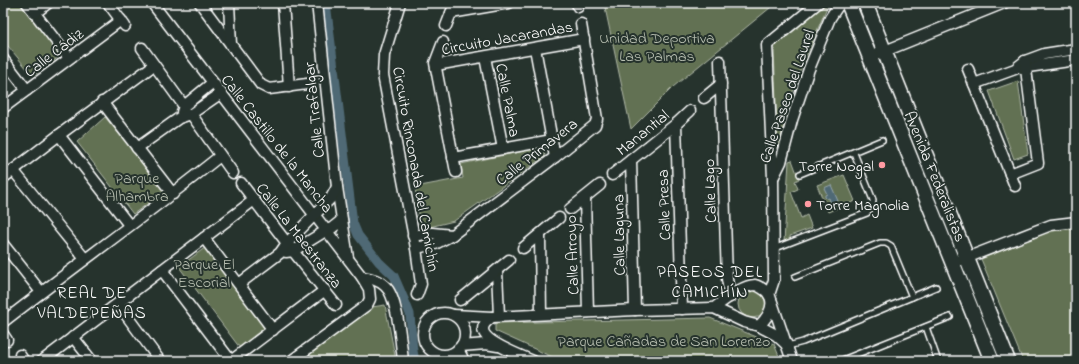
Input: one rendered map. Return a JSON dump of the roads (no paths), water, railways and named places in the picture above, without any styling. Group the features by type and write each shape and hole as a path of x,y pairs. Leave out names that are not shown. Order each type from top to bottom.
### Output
{"street":[{"path":"27,3 69,58"},
{"path":"35,13 48,3"},
{"name":"Calle Cádiz","path":"3,108 69,58 123,23 108,3"},
{"name":"Calle Castillo de la Mancha","path":"152,3 220,94 314,214 369,289 370,299 367,305 291,361"},
{"path":"201,3 261,85 269,89 307,84"},
{"path":"229,3 231,45"},
{"path":"283,3 289,87"},
{"name":"Calle Trafalgar","path":"317,3 337,187 348,260"},
{"name":"Circuito Rinconada del Camichín","path":"400,3 384,55 383,74 416,248 421,284 417,294"},
{"name":"Circuito Jacarandas","path":"446,26 455,3"},
{"name":"Circuito Jacarandas","path":"452,13 509,3"},
{"name":"Calle Paseo del Laurel","path":"758,326 767,317 771,310 774,280 773,178 767,45 818,3"},
{"name":"Calle Paseo del Laurel","path":"773,178 781,162 792,120 809,69 830,18 840,3"},
{"name":"Avenida Federalistas","path":"848,3 992,361"},
{"name":"Avenida Federalistas","path":"865,3 1008,361"},
{"path":"870,57 1004,3"},
{"name":"Calle Primavera","path":"416,248 435,244 452,235 595,125 597,119 581,24"},
{"name":"Circuito Jacarandas","path":"436,65 584,39"},
{"path":"443,42 436,65 456,172"},
{"path":"142,48 233,172"},
{"path":"536,48 555,157"},
{"path":"974,84 1026,65 1044,54 1076,49"},
{"name":"Calle Palma","path":"485,56 503,149"},
{"path":"3,59 28,90"},
{"path":"1026,65 1076,60"},
{"name":"Calle Lago","path":"720,61 727,279 730,297"},
{"path":"3,178 102,102 154,65"},
{"path":"1010,174 1038,163 1026,65"},
{"path":"968,69 1015,186"},
{"path":"137,148 179,118 212,83"},
{"path":"704,98 721,84"},
{"path":"188,110 220,94"},
{"path":"102,102 173,194"},
{"name":"Manantial","path":"612,175 676,124 690,110"},
{"name":"Calle Presa","path":"676,124 682,309"},
{"path":"59,135 129,225"},
{"path":"453,158 552,140"},
{"path":"3,322 129,225 173,194 220,156"},
{"name":"Calle Laguna","path":"631,160 634,310"},
{"path":"13,170 85,259"},
{"name":"Calle La Maestranza","path":"241,183 336,305"},
{"path":"570,209 600,185"},
{"path":"239,284 280,254 287,243 331,198 337,187"},
{"name":"Calle Arroyo","path":"585,198 588,312"},
{"path":"42,361 254,200"},
{"path":"523,248 560,218"},
{"path":"280,254 293,251 326,230 332,228 342,220"},
{"path":"952,264 1051,225 1076,222"},
{"path":"413,236 432,233 452,235"},
{"path":"540,235 542,314"},
{"path":"204,238 273,330"},
{"path":"3,244 41,292"},
{"path":"460,300 509,260"},
{"path":"162,270 231,361 325,290"},
{"path":"496,316 497,271"},
{"path":"362,278 370,278 378,281 386,286 392,295 403,361"},
{"path":"714,308 747,287 755,285 762,288 771,298 792,361"},
{"path":"118,304 160,361"},
{"path":"502,347 486,344 460,348 452,354 437,354 430,350 426,344 423,337 423,330 431,317 445,313 454,315 496,316 714,308 776,335 788,346"},
{"path":"454,315 460,321 464,329 464,338 460,348 464,361"},
{"path":"496,316 484,324 483,330 485,334 502,347 532,361"},
{"path":"73,338 92,361"}],"lane":[{"path":"800,174 854,153 882,140"},
{"path":"774,249 867,213 871,209 873,200 854,153"},
{"path":"795,277 880,243 886,242 891,246 912,297"},
{"path":"788,346 803,342 936,287"},
{"path":"840,361 950,317"},
{"path":"926,327 938,361"}],"water":[{"path":"831,185 838,201 831,204 829,198 827,199 825,197 827,194 824,188"}],"waterway":[{"path":"326,3 353,223 358,235 379,262 394,276 410,314 415,361"}],"place":[{"name":"Torre Nogal","path":"882,165"},
{"name":"Torre Magnolia","path":"808,204"}],"district":[{"name":"PASEOS DEL CAMICHÍN","path":"710,281"},
{"name":"REAL DE VALDEPEÑAS","path":"92,302"}],"park label":[{"name":"Unidad Deportiva Las Palmas","path":"657,46"},
{"name":"Parque Alhambra","path":"137,186"},
{"name":"Parque El Escorial","path":"204,272"},
{"name":"Parque Cañadas de San Lorenzo","path":"664,340"}]}
